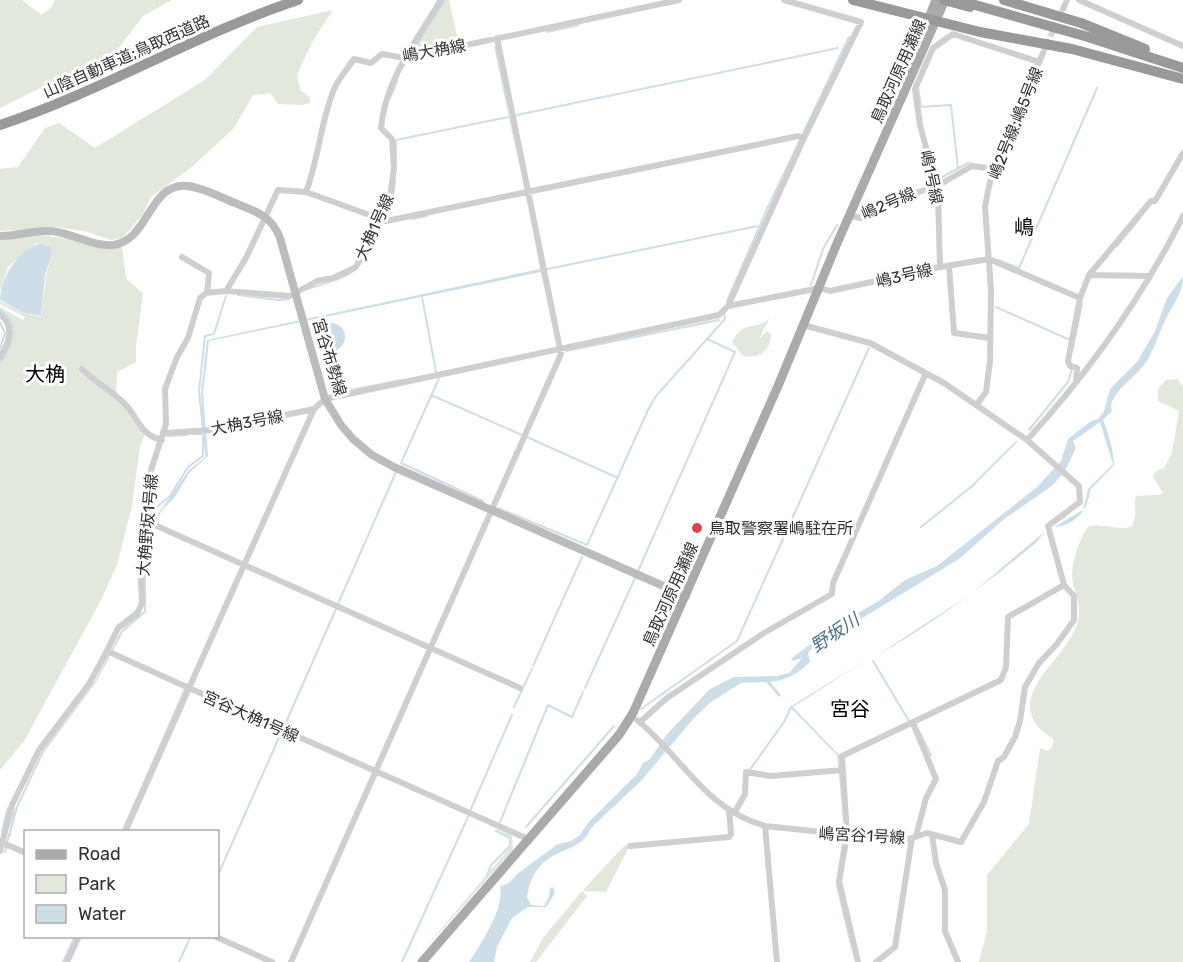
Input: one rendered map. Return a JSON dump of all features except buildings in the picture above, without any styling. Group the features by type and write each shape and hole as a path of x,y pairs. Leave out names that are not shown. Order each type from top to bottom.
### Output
{"highway":[{"name":"山陰自動車道;鳥取西道路","path":"0,120 96,84 219,26 285,0"},
{"name":"山陰自動車道;鳥取西道路","path":"0,125 41,111 220,30 298,0"},
{"path":"854,0 980,32 1072,49 1183,63"},
{"path":"944,0 970,5"},
{"path":"958,0 1183,70"},
{"path":"1004,0 1081,23 1183,79"}],"main road":[{"name":"鳥取河原用瀬線","path":"933,19 936,0"},
{"name":"鳥取河原用瀬線","path":"422,962 619,735 638,721 686,596 909,85 933,19 944,0"}],"street":[{"name":"大桷1号線","path":"226,291 279,297 290,296 317,281 346,274 356,267 390,197 394,168 392,139 381,128 383,105 405,58 441,0"},
{"name":"嶋大桷線","path":"306,192 318,156 331,97 336,84 354,59 371,63 382,54 405,58 679,0"},
{"path":"784,0 857,21"},
{"path":"1064,7 1067,0"},
{"path":"1079,0 1183,46"},
{"path":"728,306 857,21 859,11"},
{"path":"909,85 933,48 953,34 1039,62"},
{"path":"291,962 492,510 561,348 497,38"},
{"name":"嶋2号線;嶋5号線","path":"977,404 986,392 989,383 989,259 985,207 993,169 1043,52"},
{"name":"嶋1号線","path":"909,85 937,186 939,267"},
{"path":"182,257 209,273 207,293 226,291 250,249 278,190 306,192 386,220 407,218 798,136 804,138"},
{"path":"1076,383 1077,368 1070,366 1068,360 1080,298 1089,274 1151,201 1155,201 1162,193 1183,153"},
{"name":"嶋2号線","path":"850,216 861,218 897,198 937,186 972,166 993,169"},
{"path":"0,236 52,231 112,245 124,242 134,235 156,201 168,190 178,186 199,188 265,215"},
{"name":"宮谷布勢線","path":"265,215 277,229 325,399 341,425 372,455 686,596"},
{"path":"803,325 870,343 925,375 944,383 1027,440 1076,383 1150,276 1183,216"},
{"path":"989,259 1080,298"},
{"name":"嶋3号線","path":"325,399 713,317 728,306 820,288 830,291 939,267 989,259"},
{"path":"949,266 954,333 990,338"},
{"path":"1089,274 1150,276"},
{"name":"大桷野坂1号線","path":"107,651 121,624 141,610 141,575 153,484 152,470 163,436 165,389 177,357 188,338 200,298 207,293"},
{"path":"0,314 4,317 10,334 8,344 0,357"},
{"path":"82,369 121,400 141,429 163,436"},
{"path":"638,721 667,698 764,633 832,594 832,583 925,375"},
{"path":"314,409 325,399"},
{"path":"121,400 123,410"},
{"name":"大桷3号線","path":"163,436 212,430 314,409"},
{"name":"宮谷大桷1号線","path":"314,409 189,688 528,839"},
{"name":"嶋宮谷1号線","path":"638,721 685,772 713,798 765,826 847,835 914,837 932,834 961,842 977,816 998,761 1004,757 1018,730 1024,687 1039,663 1057,644 1074,620 1074,596 1064,585 1048,526 1080,502 1079,486 1027,440"},
{"path":"148,522 520,688"},
{"path":"858,962 839,881 847,835 842,756 1001,680 1006,668 1008,617 1064,585"},
{"path":"24,853 1,848 12,806 39,750 83,692 107,651 189,688 125,830"},
{"path":"878,961 895,947 914,837 926,798 936,779 913,723"},
{"path":"630,846 729,837 732,810 745,794 746,772 771,776 843,770"},
{"path":"765,826 777,962"},
{"path":"932,834 936,863 945,890 944,929 958,962"},
{"path":"67,962 78,938"},
{"path":"218,938 272,962"},
{"path":"878,961 887,962"}],"green space":[{"path":"0,0 22,0 41,15 51,8 55,0 172,0 143,16 101,71 38,89 0,108"},
{"path":"443,0 449,0 459,44 420,52 413,50"},
{"path":"333,10 315,37 297,74 300,90 310,97 310,103 278,104 270,93 253,95 234,128 193,166 151,197 142,216 122,238 111,240 88,232 57,227 0,231 0,169 18,167 45,128 59,123 95,148 205,80 257,27"},
{"path":"34,234 122,247 126,278 143,294 136,362 117,372 116,396 145,434 140,446 132,506 117,565 100,602 24,741 0,770 0,361 9,346 12,330 0,307 23,320 25,317 0,304 0,301 24,313 41,317 46,275 53,252 46,244 36,243 8,267 0,291 0,239"},
{"path":"770,317 759,339 767,331 771,334 769,345 758,355 743,356 732,342 737,334 746,327 765,322"},
{"path":"1177,379 1183,386 1183,962 979,962 987,931 987,875 1029,824 1040,748 1048,751 1053,746 1053,739 1034,722 1030,707 1036,686 1071,637 1078,621 1079,605 1072,577 1076,553 1089,526 1127,528 1132,526 1136,496 1163,493 1153,477 1156,471 1164,468 1172,453 1179,411 1158,401 1158,389 1166,380"},
{"path":"495,828 512,835 513,850 413,962 511,846 510,838"},
{"path":"625,845 629,847 606,892 584,891 584,889"},
{"path":"582,891 587,896 536,962 530,962 543,938"}],"water":[{"path":"494,46 496,46 524,189"},
{"path":"527,196 542,269 758,225 758,227 543,271 557,346 541,272 209,341 203,393 208,456 190,472 175,497 162,510 153,527 146,576 146,612 123,632 96,682 44,752 18,807 10,837 8,837 13,813 42,751 95,681 121,631 144,611 143,576 147,539 153,521 188,471 205,457 201,393 207,340 540,269"},
{"path":"41,243 49,246 53,252 45,275 41,316 24,313 0,300 3,282 12,265 25,251"},
{"name":"野坂川","path":"1183,276 1179,295 1147,361 1118,392 1111,405 1112,411 1103,420 1114,465 1090,490 1083,510 1088,489 1113,464 1100,422 1073,441 1076,448 1065,471 1052,486 1004,519 959,559 810,650 808,653 810,662 801,670 792,676 770,682 781,695 779,697 766,682 741,683 711,702 693,719 642,780 591,828 585,838 548,859 539,867 532,879 527,897 531,905 544,906 549,897 550,888 553,887 555,893 546,907 528,907 512,918 497,947 494,962 469,962 496,915 501,895 500,886 509,883 517,874 558,844 571,841 580,835 588,823 637,774 643,763 650,759 667,734 710,689 734,677 777,676 789,673 802,658 793,661 791,659 823,634 880,600 905,580 937,566 1037,487 1061,461 1068,439 1091,421 1098,419 1104,411 1110,389 1137,362 1155,331 1167,298"},
{"path":"331,323 341,327 345,337 341,347 331,351 321,347 317,337 321,327"},
{"path":"1083,510 1074,520 1054,527"},
{"path":"1045,531 1037,542 974,591"},
{"path":"967,597 918,630 876,656"},
{"path":"871,657 793,707 839,755 846,829 837,879 854,962 836,885 844,828 837,755 790,707"}],"waterway":[{"path":"414,49 445,0"},
{"path":"547,32 579,25"},
{"path":"727,301 767,209 849,37"},
{"path":"517,115 838,48"},
{"path":"390,98 397,81"},
{"path":"918,87 921,107 951,105 958,169"},
{"path":"998,260 1019,268 1097,88"},
{"path":"396,160 396,140 508,117"},
{"path":"937,180 968,163 972,164"},
{"path":"385,214 393,198 395,180"},
{"path":"412,219 427,216"},
{"path":"1117,246 1140,218"},
{"path":"811,285 823,249 837,225"},
{"path":"308,289 349,274 356,269 366,254"},
{"path":"238,295 278,300 289,299"},
{"path":"203,429 199,391 205,336 214,334 226,296"},
{"path":"422,297 436,372"},
{"path":"1073,348 1082,304"},
{"path":"996,307 1070,340"},
{"path":"0,309 7,315 13,328 11,342 0,363"},
{"path":"498,508 587,545 656,396 725,319 724,312"},
{"path":"566,351 719,320"},
{"path":"0,322 5,333 0,349"},
{"path":"638,571 735,352 707,339"},
{"path":"641,709 737,641 869,348"},
{"path":"1029,430 1068,382 1072,369"},
{"path":"440,376 401,463 483,501"},
{"path":"331,394 401,380"},
{"path":"431,395 522,435"},
{"path":"151,519 158,506 170,496 188,467 203,456 203,434 192,434"},
{"path":"167,436 187,435"},
{"path":"527,437 618,478"},
{"path":"921,527 971,487 1016,442"},
{"path":"338,604 396,472"},
{"path":"533,666 582,557"},
{"path":"139,570 139,588"},
{"path":"585,688 635,578"},
{"path":"284,727 336,609"},
{"path":"117,626 136,611"},
{"path":"873,661 909,721"},
{"path":"514,707 532,669"},
{"path":"123,830 185,689"},
{"path":"500,822 548,705 572,717 583,692"},
{"path":"749,771 784,722 791,707"},
{"path":"470,811 512,715"},
{"path":"526,827 614,726"},
{"path":"919,731 931,755"},
{"path":"219,873 281,733"},
{"path":"2,831 8,808"},
{"path":"402,962 468,817"},
{"path":"487,875 491,865 510,846 510,838 496,831"},
{"path":"5,852 9,834"},
{"path":"63,962 74,938"},
{"path":"179,962 190,938"}],"tunnel":[{"path":"1043,53 1064,7"}],"place":[{"name":"鳥取警察署嶋駐在所","path":"697,528"}],"district":[{"name":"嶋","path":"1024,227"},
{"name":"大桷","path":"45,374"},
{"name":"宮谷","path":"850,709"}]}
